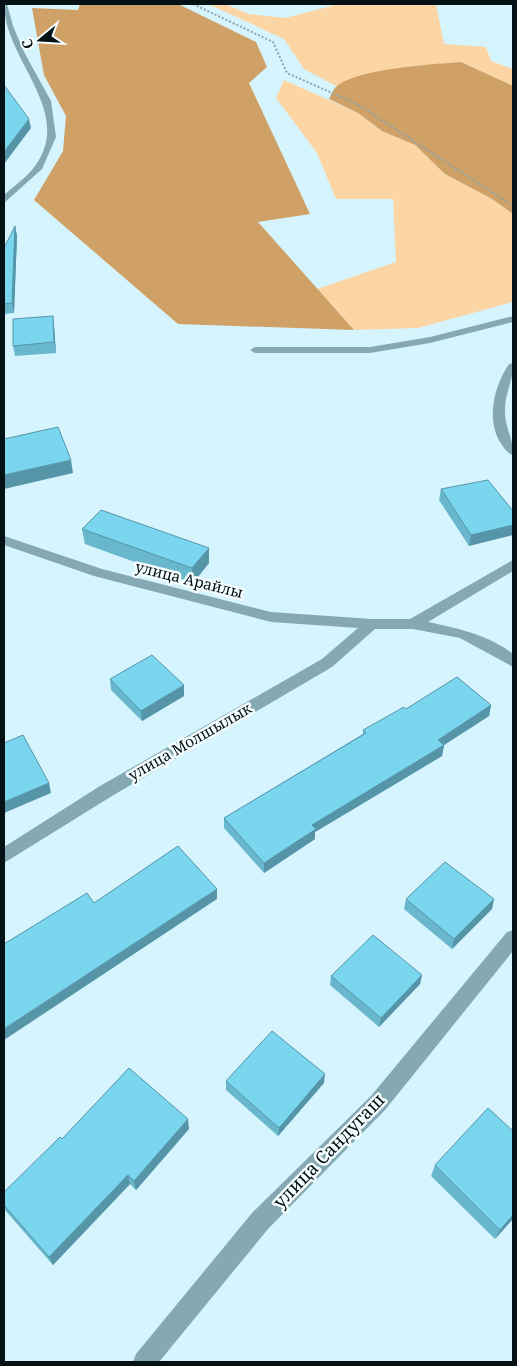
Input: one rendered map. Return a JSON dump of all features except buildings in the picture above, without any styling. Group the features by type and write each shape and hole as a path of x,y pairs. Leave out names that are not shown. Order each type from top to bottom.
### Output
{"street":[{"path":"4,4 9,26 20,52 47,101 52,137 39,167 4,200"},
{"path":"255,350 370,350 430,340 513,319"},
{"path":"513,366 508,374 497,409 505,442 513,451"},
{"name":"улица Арайлы","path":"4,540 99,573 271,617 372,624 413,624 463,634 502,653 513,662"},
{"path":"413,624 513,565"},
{"name":"улица Молшылык","path":"4,856 106,791 327,663 372,624"},
{"name":"улица Сандугаш","path":"144,1362 260,1221 378,1103 513,938"}],"path":[{"path":"193,4 273,42 287,73 358,104 513,206"}],"shaded area":[{"path":"80,4 178,4 256,42 267,67 249,83 310,214 258,222 354,330 178,324 34,200 63,151 66,116 44,75 32,8 78,10"},
{"path":"208,4 225,4 249,14 285,18 339,4 436,4 444,44 486,47 491,61 513,69 513,86 461,62 414,66 363,75 336,86 304,69 284,39"},
{"path":"461,62 513,86 513,214 492,199 445,174 415,145 382,131 358,113 329,99 337,86 361,75 396,68"},
{"path":"284,80 358,113 382,131 415,145 445,174 492,199 513,214 513,302 418,328 354,330 317,289 396,262 393,199 336,199 317,153 276,98"}]}
